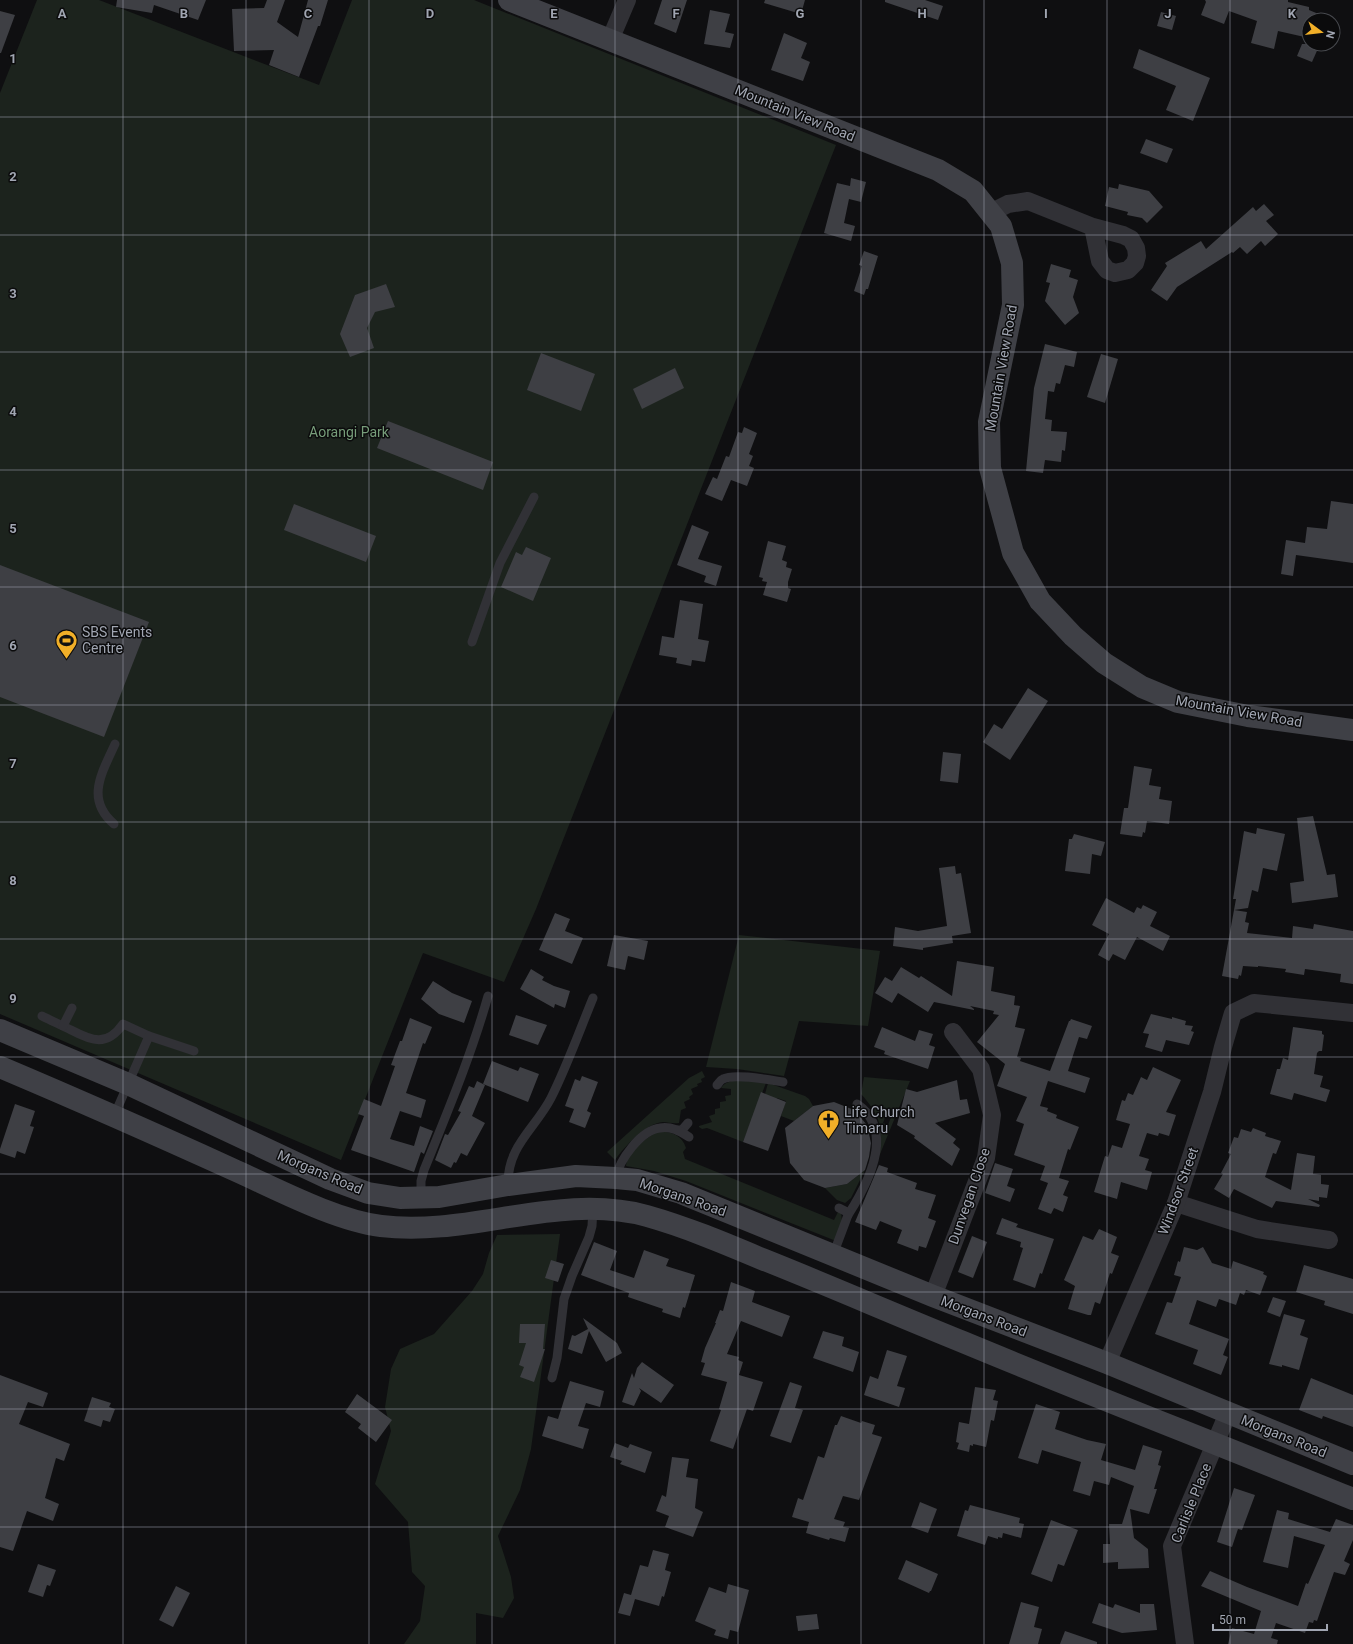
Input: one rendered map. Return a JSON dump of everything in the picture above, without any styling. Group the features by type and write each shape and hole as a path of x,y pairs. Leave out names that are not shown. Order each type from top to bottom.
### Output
{"street":[{"name":"Mountain View Road","path":"509,0 938,170 973,191 1001,226 1012,263 1013,305 989,422 990,468 1013,554 1040,601 1073,636 1104,663 1149,690 1178,702 1248,716 1353,730"},
{"path":"610,40 627,0"},
{"path":"990,213 1008,204 1028,202 1093,227"},
{"name":"Windsor Street","path":"1107,1363 1176,1202 1212,1092 1233,1013 1254,1002 1353,1013"},
{"name":"Morgans Road","path":"0,1030 128,1084 348,1187 368,1193 387,1196 421,1198 508,1184 576,1176 637,1180 681,1193 933,1296 1107,1363 1353,1464"},
{"name":"Dunvegan Close","path":"933,1296 986,1158 992,1115 981,1069 953,1032"},
{"name":"Morgans Road","path":"0,1067 318,1207 354,1220 377,1226 405,1228 440,1227 558,1210 593,1208 620,1210 647,1216 682,1227 822,1282 964,1343 1353,1499"},
{"path":"1176,1202 1257,1229 1329,1240"},
{"path":"964,1343 977,1313"},
{"name":"Carlisle Place","path":"1185,1644 1172,1546 1228,1413"}],"lane":[{"path":"472,642 500,563 534,497"},
{"path":"114,824 106,817 101,808 98,800 98,789 100,779 115,744"},
{"path":"421,1198 421,1181 424,1170 466,1064 479,1028 488,996"},
{"path":"508,1184 508,1174 514,1154 521,1139 550,1100 593,998"},
{"path":"63,1026 72,1008"},
{"path":"42,1016 87,1038 95,1040 111,1036 119,1030 123,1024 149,1036 194,1051"},
{"path":"114,1116 149,1036"},
{"path":"717,1085 721,1080 728,1077 783,1082"},
{"path":"833,1255 848,1215 865,1184 878,1145 876,1129 869,1115 857,1104"},
{"path":"616,1178 622,1160 645,1134 660,1128 682,1130 688,1123"},
{"path":"677,1130 689,1137"},
{"path":"552,1378 558,1352 564,1299 589,1237 592,1226 593,1208"},
{"path":"839,1208 847,1212 848,1215"}],"green space":[{"name":"Aorangi Park","path":"37,0 99,0 319,85 352,0 474,0 836,145 536,909 504,982 423,953 341,1160 0,1014 0,93"},
{"path":"739,935 880,951 868,1026 799,1021 784,1076 737,1069 706,1067"},
{"path":"702,1071 705,1077 701,1079 702,1082 697,1084 698,1086 691,1089 693,1094 689,1097 690,1099 684,1102 686,1108 681,1110 679,1123 656,1123 636,1136 615,1160 607,1152 689,1078"},
{"path":"864,1077 910,1081 878,1159 881,1131 877,1116 861,1094","holes":["888,1110 893,1112 888,1125 883,1123"]},
{"path":"738,1080 766,1083 743,1142 707,1128 702,1129 699,1127 712,1122 709,1116 715,1114 715,1109 720,1108 720,1102 726,1101 725,1096 731,1095 731,1089 721,1088 724,1084"},
{"path":"768,1083 805,1096 809,1099 813,1106 794,1121 781,1116 786,1101 777,1098 776,1101 765,1094"},
{"path":"657,1132 667,1132 679,1137 686,1148 683,1152 685,1159 834,1220 838,1212 841,1212 842,1221 836,1241 686,1181 654,1171 626,1166 627,1161 633,1151"},
{"path":"865,1170 851,1198 845,1203 837,1200 825,1188 847,1184"},
{"path":"560,1234 531,1449 520,1490 498,1536 511,1577 514,1598 503,1618 476,1613 476,1644 404,1644 420,1621 425,1586 412,1572 408,1522 375,1484 391,1431 385,1407 391,1369 400,1349 434,1334 472,1291 483,1274 489,1253 497,1235"}],"building":[{"path":"117,0 206,0 198,20 154,5 152,13 116,7"},
{"path":"267,0 285,0 277,22 298,37 308,0 328,0 320,26 318,26 299,77 269,65 274,50 234,51 232,9 264,8"},
{"path":"662,0 687,0 676,33 654,24"},
{"path":"765,0 805,0 801,14 764,3"},
{"path":"885,0 925,0 943,6 938,20 885,2"},
{"path":"1205,0 1288,0 1288,2 1309,7 1309,10 1314,12 1301,12 1301,36 1278,31 1274,49 1251,43 1257,21 1229,11 1224,24 1201,15 1206,2"},
{"path":"710,10 730,14 725,32 734,34 730,48 704,44"},
{"path":"0,11 15,15 1,53 0,53"},
{"path":"1161,12 1176,16 1172,30 1157,26"},
{"path":"784,33 807,43 801,58 810,62 803,81 771,70"},
{"path":"1301,46 1301,52 1316,52 1312,62 1297,56"},
{"path":"1139,49 1210,78 1193,121 1166,110 1176,86 1133,68"},
{"path":"1146,139 1173,149 1167,163 1140,153"},
{"path":"851,178 866,182 861,202 849,199 844,223 855,226 851,241 824,233 837,183 850,186"},
{"path":"1119,184 1149,191 1163,207 1147,223 1142,218 1127,215 1128,212 1105,206 1109,187 1118,189"},
{"path":"1264,204 1274,215 1266,221 1278,234 1265,246 1261,241 1247,254 1240,247 1233,253 1232,252 1177,287 1167,301 1151,290 1167,266 1165,263 1201,241 1206,249 1253,207 1256,211"},
{"path":"864,251 878,256 868,289 866,289 864,295 854,291 862,266 859,265"},
{"path":"1051,264 1071,270 1069,277 1078,280 1073,297 1079,313 1065,325 1045,301 1050,283 1046,282"},
{"path":"386,284 395,307 375,312 367,328 374,348 350,357 340,334 355,295"},
{"path":"1045,344 1077,352 1074,367 1065,365 1060,384 1056,383 1054,392 1048,391 1045,419 1052,420 1051,431 1067,432 1065,451 1062,450 1061,462 1045,460 1043,473 1026,471 1034,388"},
{"path":"541,353 595,374 581,411 527,390"},
{"path":"1101,354 1118,359 1105,403 1087,397"},
{"path":"675,368 684,388 642,409 633,389"},
{"path":"388,421 493,462 483,490 377,448"},
{"path":"744,427 757,433 749,454 753,456 749,466 754,468 747,486 731,480 722,501 705,494 713,477 717,479 726,456 729,457 738,432 742,433"},
{"path":"1331,501 1353,504 1353,563 1296,555 1293,576 1281,574 1286,540 1305,543 1307,527 1327,529"},
{"path":"294,504 376,536 366,562 284,530"},
{"path":"692,525 709,532 698,559 722,566 716,586 704,582 706,576 677,565"},
{"path":"768,541 786,546 782,560 787,562 786,567 792,569 788,582 788,588 791,589 787,602 763,595 767,582 762,581 763,578 759,577"},
{"path":"526,547 551,558 533,601 501,587 516,552 522,555"},
{"name":"SBS Events Centre","path":"0,565 149,622 104,737 0,697"},
{"path":"680,600 703,604 698,639 709,641 705,662 692,660 691,666 676,663 677,658 659,655 662,636 674,638"},
{"path":"1028,688 1048,701 1010,760 983,742 994,724 1002,729"},
{"path":"943,752 961,754 958,783 940,781"},
{"path":"1134,766 1152,769 1149,785 1161,787 1159,799 1172,801 1169,824 1147,821 1145,833 1143,832 1142,837 1120,834 1124,808 1128,808"},
{"path":"1313,816 1327,875 1335,874 1338,897 1292,903 1290,883 1304,881 1297,818"},
{"path":"1257,828 1285,834 1277,871 1263,868 1258,892 1252,890 1248,908 1234,910 1236,899 1233,899 1244,831 1256,834"},
{"path":"1074,834 1105,842 1101,856 1092,854 1090,874 1065,871 1069,839 1072,839"},
{"path":"955,866 956,874 961,873 971,933 952,936 953,943 923,948 923,950 893,946 895,927 918,931 947,926 939,868"},
{"path":"1106,898 1134,913 1137,907 1141,909 1143,905 1157,912 1150,926 1170,936 1163,951 1137,937 1125,960 1113,954 1109,961 1098,955 1109,934 1092,925"},
{"path":"1234,910 1247,912 1245,922 1249,923 1247,933 1292,938 1293,926 1313,929 1314,924 1353,931 1353,984 1340,982 1341,974 1305,969 1304,975 1285,972 1286,969 1258,966 1243,966 1241,976 1239,975 1238,979 1222,976"},
{"path":"555,913 570,919 565,931 583,938 572,964 539,950"},
{"path":"614,935 648,941 644,960 628,956 625,970 607,966"},
{"path":"957,961 994,967 991,991 1015,996 1014,1005 1020,1006 1015,1027 1025,1029 1017,1057 1021,1058 1020,1061 1050,1071 1069,1021 1071,1019 1092,1026 1087,1039 1079,1037 1068,1071 1090,1078 1085,1093 1048,1081 1040,1106 1048,1108 1047,1111 1057,1115 1056,1118 1079,1127 1070,1150 1068,1149 1059,1178 1069,1181 1063,1195 1068,1197 1063,1212 1054,1208 1051,1214 1038,1209 1048,1183 1040,1180 1045,1166 1014,1155 1024,1124 1016,1121 1027,1097 997,1086 1005,1064 977,1042 999,1015 993,1014 994,1011 970,1006 974,1010 934,1002 928,1012 898,993 892,1003 875,993 885,977 892,981 901,967 919,978 921,976 952,996"},
{"path":"531,969 544,977 542,980 570,991 565,1008 555,1004 554,1008 520,989"},
{"path":"433,981 452,993 472,1001 464,1023 439,1014 421,999"},
{"path":"1151,1014 1186,1021 1185,1025 1193,1026 1191,1031 1194,1032 1189,1045 1166,1040 1162,1052 1145,1047 1149,1034 1143,1033"},
{"path":"516,1015 547,1025 538,1045 509,1035"},
{"path":"410,1018 432,1027 425,1044 423,1043 406,1093 426,1100 421,1118 400,1111 390,1139 414,1146 420,1126 433,1131 424,1154 421,1152 414,1172 351,1150 364,1116 358,1114 364,1099 381,1106 395,1066 391,1065 400,1041 402,1041"},
{"path":"882,1027 915,1041 919,1030 933,1034 929,1045 935,1047 928,1069 884,1054 885,1051 874,1047"},
{"path":"1293,1027 1322,1031 1322,1034 1324,1035 1322,1051 1317,1053 1314,1074 1323,1076 1320,1087 1330,1090 1326,1102 1294,1093 1292,1100 1270,1094 1277,1069 1280,1069 1283,1058 1288,1060"},
{"path":"492,1061 518,1071 520,1067 539,1074 528,1102 483,1084"},
{"path":"1153,1067 1181,1080 1166,1112 1176,1115 1169,1136 1159,1133 1158,1136 1147,1133 1139,1156 1149,1159 1145,1170 1152,1172 1147,1190 1121,1182 1117,1199 1094,1192 1105,1156 1108,1157 1112,1145 1122,1148 1130,1124 1116,1120 1122,1100 1125,1101 1128,1093 1133,1095 1141,1077 1147,1080"},
{"path":"582,1076 598,1082 587,1111 591,1113 585,1128 569,1122 574,1109 565,1106 575,1079 580,1081"},
{"path":"957,1080 960,1100 967,1099 970,1113 935,1123 956,1139 953,1143 960,1149 952,1166 914,1138 915,1136 897,1125 906,1089 917,1092"},
{"path":"477,1081 485,1085 472,1116 485,1123 467,1156 461,1153 456,1163 454,1162 451,1168 435,1160 445,1134 448,1135 461,1112 458,1111 469,1086 474,1088"},
{"path":"761,1092 786,1102 768,1151 743,1142"},
{"name":"Life Church Timaru","path":"834,1102 854,1110 867,1125 871,1143 865,1170 847,1184 825,1188 804,1180 790,1163 785,1128 813,1106"},
{"path":"15,1104 35,1111 30,1126 34,1127 25,1154 17,1151 15,1158 0,1153 0,1149"},
{"path":"1253,1128 1266,1133 1265,1136 1281,1141 1276,1154 1273,1153 1265,1177 1291,1190 1297,1153 1315,1156 1313,1174 1321,1175 1321,1184 1329,1185 1327,1198 1319,1197 1319,1201 1308,1199 1320,1205 1319,1207 1276,1201 1272,1208 1234,1189 1229,1198 1214,1189 1223,1174 1221,1173 1231,1154 1228,1153 1234,1137 1238,1138 1241,1129 1251,1132"},
{"path":"995,1163 1013,1169 1007,1186 1015,1189 1010,1202 985,1193"},
{"path":"879,1165 888,1168 887,1172 917,1183 915,1189 936,1195 928,1218 936,1221 926,1248 919,1246 918,1251 897,1243 902,1230 880,1221 876,1230 855,1222"},
{"path":"1002,1218 1018,1224 1016,1227 1054,1239 1042,1274 1040,1273 1035,1288 1013,1280 1023,1248 1020,1247 1021,1242 996,1234"},
{"path":"1099,1229 1117,1237 1111,1253 1119,1256 1112,1274 1110,1273 1100,1304 1095,1302 1091,1315 1088,1315 1068,1309 1075,1286 1064,1280 1083,1236 1093,1240"},
{"path":"972,1236 987,1242 973,1278 958,1272"},
{"path":"594,1242 617,1251 610,1270 634,1278 644,1250 669,1259 666,1266 695,1275 685,1308 683,1307 680,1318 662,1312 663,1309 628,1297 629,1293 581,1275"},
{"path":"1184,1247 1197,1250 1203,1247 1212,1263 1231,1269 1233,1261 1264,1272 1263,1274 1267,1276 1260,1295 1246,1290 1244,1295 1240,1293 1236,1305 1219,1299 1216,1307 1197,1300 1189,1324 1229,1339 1223,1355 1228,1357 1221,1375 1193,1364 1198,1350 1155,1334 1167,1302 1172,1303 1181,1277 1174,1275 1178,1261 1180,1262"},
{"path":"551,1260 564,1264 558,1282 545,1278"},
{"path":"1304,1265 1353,1279 1353,1314 1324,1305 1325,1301 1296,1292"},
{"path":"731,1282 755,1291 752,1302 790,1316 782,1337 741,1321 727,1354 739,1357 738,1360 743,1362 739,1375 763,1382 753,1411 747,1409 733,1449 710,1441 721,1410 719,1409 727,1382 701,1375 705,1363 701,1362 705,1348 720,1310 723,1311"},
{"path":"1273,1297 1286,1301 1280,1317 1267,1312"},
{"path":"1284,1314 1305,1320 1300,1335 1308,1338 1299,1370 1282,1365 1282,1367 1269,1364"},
{"path":"583,1318 617,1343 622,1353 606,1362 589,1331 582,1354 568,1349 572,1335 575,1336 588,1329"},
{"path":"520,1324 545,1324 543,1349 545,1349 534,1382 520,1377 524,1367 519,1365 526,1343 519,1343"},
{"path":"823,1331 844,1337 842,1346 859,1352 853,1372 813,1358"},
{"path":"887,1350 907,1356 897,1386 905,1388 899,1407 864,1395 870,1376 878,1379"},
{"path":"642,1362 674,1385 661,1403 639,1388 641,1391 634,1406 622,1402 632,1373 634,1378 637,1368"},
{"path":"0,1375 48,1393 43,1407 28,1402 19,1424 70,1444 64,1461 56,1458 45,1498 59,1504 53,1521 27,1511 13,1551 0,1547"},
{"path":"1311,1378 1353,1395 1353,1427 1323,1416 1322,1419 1299,1410"},
{"path":"570,1381 604,1391 600,1407 586,1403 578,1426 589,1429 583,1449 542,1436 548,1416 558,1419"},
{"path":"790,1382 802,1386 795,1408 803,1410 791,1443 770,1436"},
{"path":"975,1387 996,1390 993,1400 998,1401 994,1421 991,1420 986,1447 973,1444 973,1446 970,1445 969,1452 957,1449 959,1443 956,1442 959,1422 969,1424"},
{"path":"357,1394 392,1420 376,1442 358,1428 361,1424 345,1412"},
{"path":"92,1397 111,1403 109,1407 115,1409 110,1422 103,1420 101,1427 84,1421"},
{"path":"1036,1404 1060,1412 1055,1429 1087,1440 1106,1444 1101,1460 1135,1470 1143,1445 1162,1451 1158,1465 1161,1466 1154,1489 1157,1489 1149,1514 1130,1509 1134,1538 1148,1549 1149,1568 1118,1569 1118,1562 1103,1563 1103,1544 1110,1544 1109,1524 1122,1524 1134,1486 1111,1477 1109,1485 1094,1481 1090,1496 1073,1491 1081,1462 1042,1450 1038,1464 1018,1458"},
{"path":"841,1416 861,1423 862,1421 875,1425 872,1434 882,1437 859,1500 843,1496 834,1519 845,1522 843,1527 849,1528 845,1542 830,1538 829,1540 806,1533 809,1522 792,1517 798,1498 803,1500 818,1456 824,1458 835,1425 837,1425"},
{"path":"615,1443 628,1448 630,1444 652,1452 645,1473 620,1464 622,1461 610,1457"},
{"path":"672,1457 689,1459 686,1477 698,1479 695,1508 703,1512 693,1537 665,1527 669,1516 656,1511 662,1495 666,1497"},
{"path":"1234,1488 1255,1495 1242,1530 1238,1529 1232,1547 1217,1542"},
{"path":"920,1502 937,1509 928,1533 911,1527"},
{"path":"970,1505 1020,1518 1019,1523 1024,1524 1021,1538 1003,1533 1002,1538 998,1537 998,1539 988,1536 985,1545 957,1536 965,1510 968,1511"},
{"path":"1277,1510 1289,1513 1288,1519 1330,1532 1336,1519 1353,1525 1353,1540 1344,1561 1350,1564 1345,1575 1334,1572 1317,1621 1314,1620 1313,1623 1309,1622 1305,1633 1276,1623 1271,1638 1278,1640 1277,1644 1228,1644 1232,1628 1254,1634 1261,1611 1201,1586 1210,1571 1298,1606 1306,1583 1308,1584 1325,1545 1294,1536 1288,1568 1263,1562"},
{"path":"1051,1520 1078,1530 1064,1566 1058,1564 1052,1582 1031,1574"},
{"path":"653,1550 669,1554 665,1570 671,1572 664,1597 662,1596 659,1606 635,1599 630,1616 618,1613 624,1593 631,1595 640,1565 648,1567"},
{"path":"906,1560 938,1574 929,1593 898,1579"},
{"path":"38,1564 56,1570 50,1586 47,1585 43,1597 28,1592"},
{"path":"728,1584 749,1590 738,1632 730,1630 728,1639 714,1635 716,1630 695,1621 709,1587 726,1593"},
{"path":"176,1586 190,1593 173,1627 159,1620"},
{"path":"1021,1602 1039,1607 1034,1627 1042,1629 1038,1644 1009,1644"},
{"path":"1099,1603 1113,1608 1115,1604 1140,1613 1140,1604 1154,1604 1157,1630 1122,1633 1092,1623"},
{"path":"817,1614 819,1629 798,1631 796,1616"},
{"path":"1065,1631 1097,1642 1097,1644 1060,1644"}],"place":[{"name":"SBS Events Centre","path":"67,660"},
{"name":"Life Church Timaru","path":"829,1140"}]}
